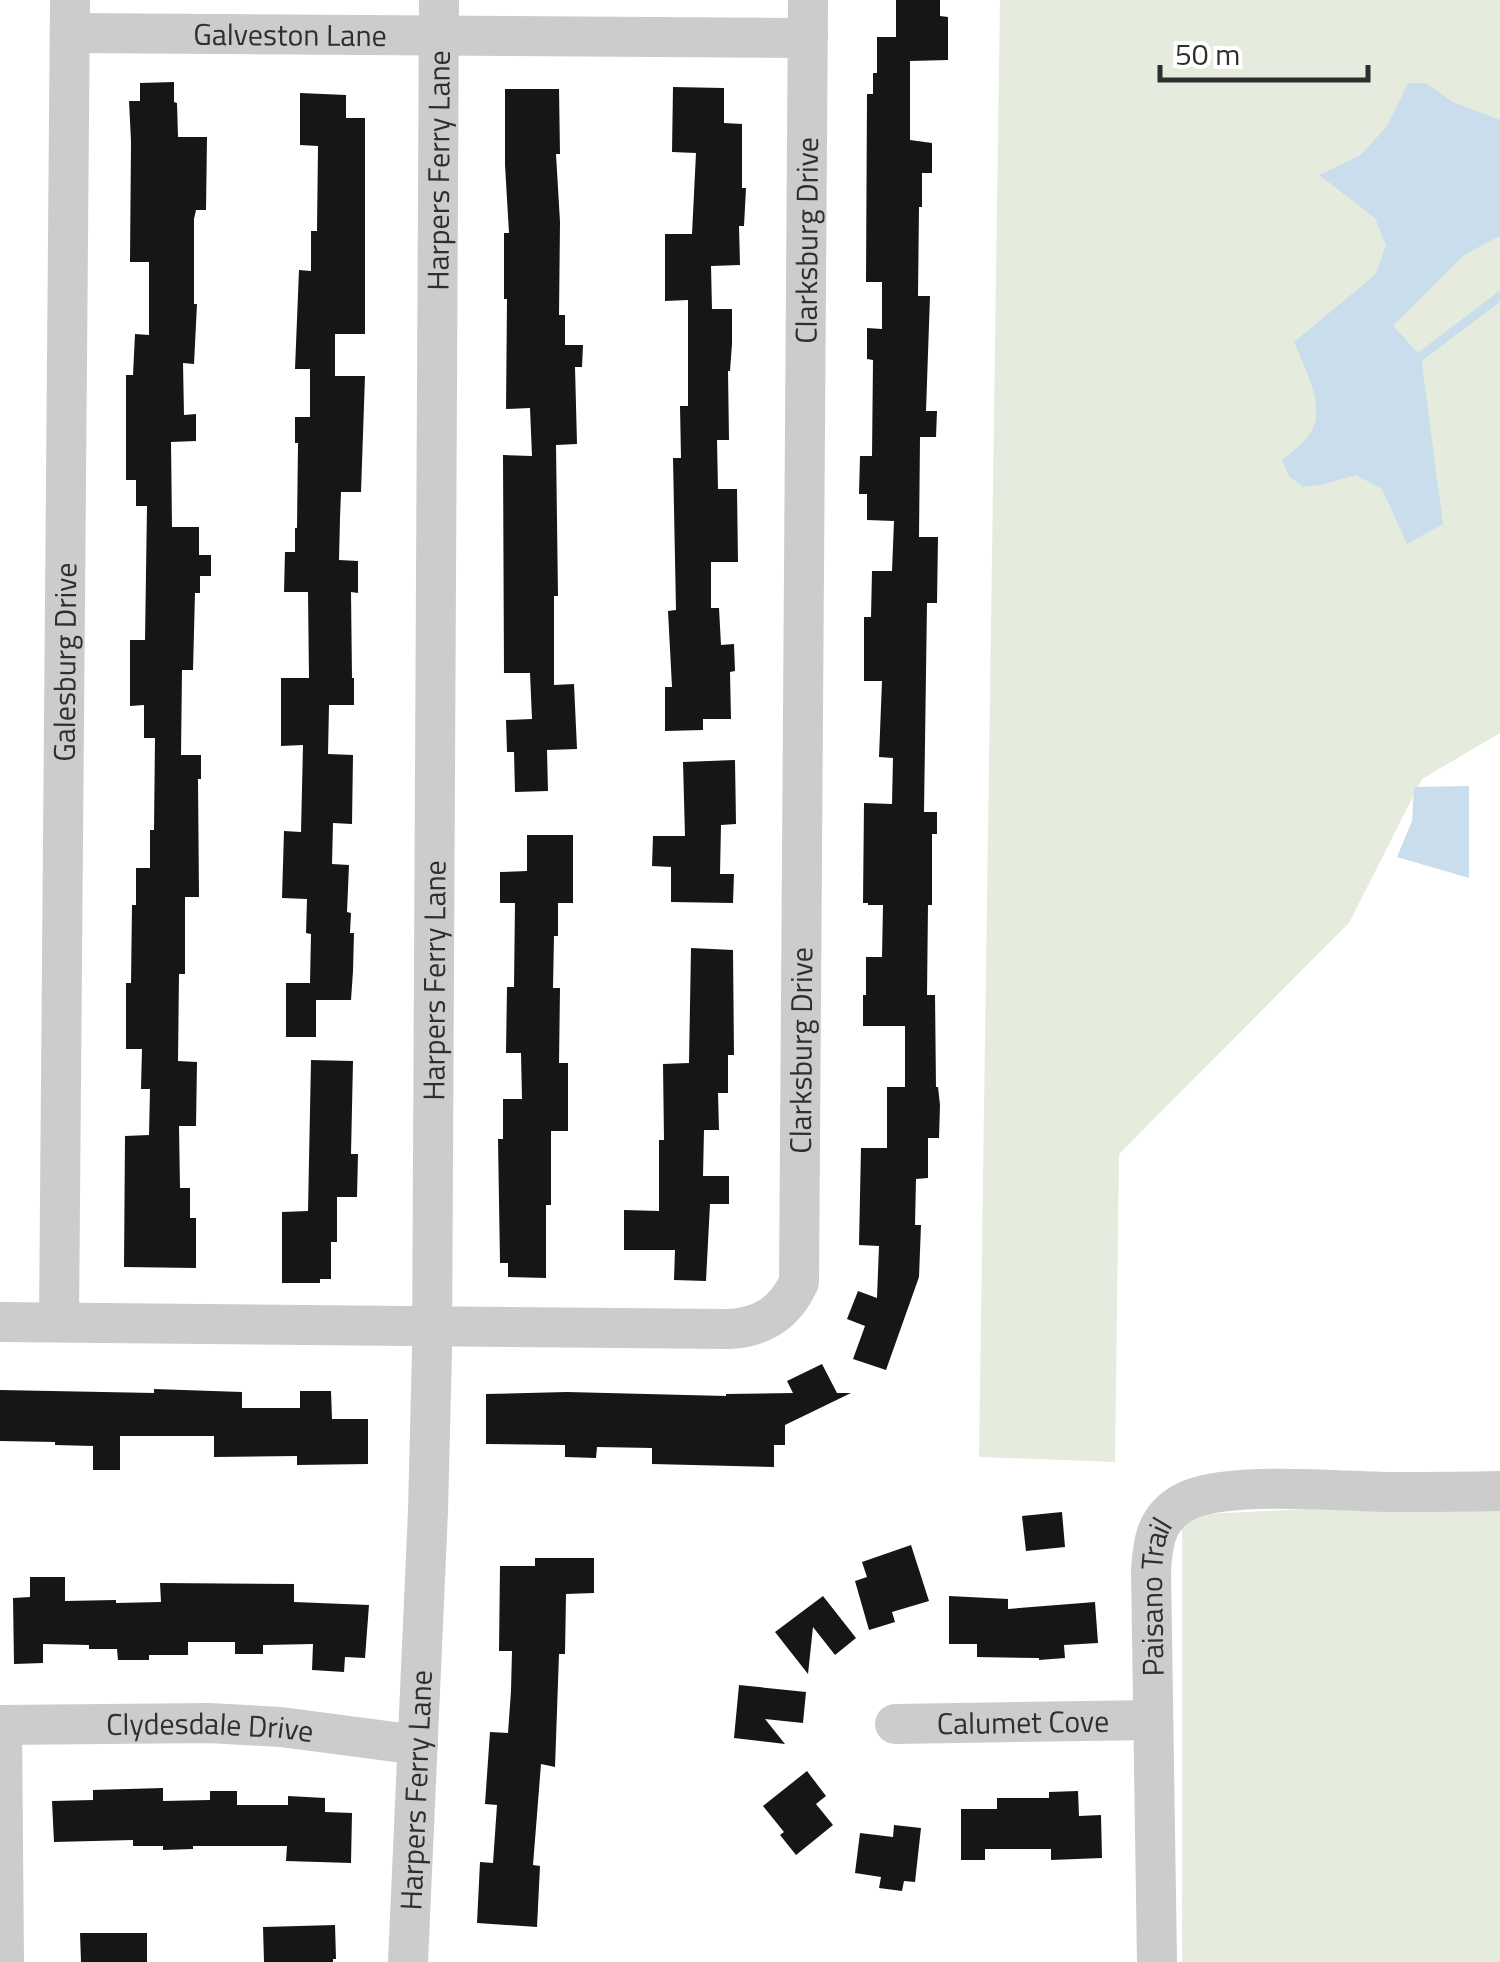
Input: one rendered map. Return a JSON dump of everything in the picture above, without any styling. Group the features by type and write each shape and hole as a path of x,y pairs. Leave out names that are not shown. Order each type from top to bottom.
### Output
{"street":[{"name":"Galveston Lane","path":"70,16 808,19"},
{"name":"Galesburg Drive","path":"59,1322 70,16"},
{"name":"Harpers Ferry Lane","path":"408,1962 428,1511 432,1325 439,18"},
{"name":"Clarksburg Drive","path":"0,1322 746,1328 764,1322 790,1300 799,1282 808,19"},
{"name":"Paisano Trail","path":"1157,1962 1151,1570 1153,1540 1164,1518 1182,1504 1206,1494 1262,1489 1500,1491"},
{"name":"Calumet Cove","path":"895,1724 1152,1720"},
{"name":"Clydesdale Drive","path":"1,1725 210,1723 280,1727 418,1745"},
{"path":"1,1725 4,1962"}],"green space":[{"path":"1000,0 1500,0 1500,733 1422,779 1349,923 1119,1154 1115,1462 979,1457"},
{"path":"1500,1500 1500,1962 1182,1962 1182,1515"}],"water":[{"path":"1408,83 1426,83 1453,102 1500,120 1500,236 1464,255 1393,326 1421,356 1443,524 1407,544 1382,489 1356,475 1303,487 1289,476 1282,460 1306,439 1316,417 1313,391 1294,342 1376,274 1386,245 1375,218 1319,175 1361,155 1387,126"},
{"path":"1469,786 1469,878 1397,857 1412,821 1414,787"}],"building":[{"path":"896,0 940,0 940,16 948,17 948,60 910,61 910,140 932,143 932,173 922,173 918,296 930,296 926,411 937,411 936,437 920,437 919,537 938,537 937,603 927,603 924,812 937,812 937,834 932,834 932,905 928,905 927,995 935,995 939,1138 928,1138 928,1178 916,1179 915,1225 921,1225 919,1277 886,1370 853,1359 865,1326 847,1319 858,1291 877,1298 879,1246 859,1245 861,1148 887,1148 887,1087 905,1087 905,1026 863,1026 866,957 882,957 883,905 863,903 864,803 892,804 893,758 879,757 882,681 864,681 864,617 871,617 872,571 892,571 894,521 867,520 867,494 859,494 860,456 872,456 873,360 867,359 867,328 882,329 882,282 866,282 867,94 873,94 873,73 877,73 877,37 896,37"},
{"path":"174,82 178,137 207,137 206,210 196,210 194,219 194,364 183,363 184,415 196,414 196,441 171,442 172,527 199,527 199,555 211,555 211,576 200,576 200,593 195,593 193,670 182,670 181,755 201,755 199,897 185,897 185,974 179,974 178,1061 197,1062 196,1126 179,1126 180,1188 190,1188 190,1218 196,1218 196,1268 124,1267 125,1136 149,1135 150,1089 141,1089 142,1049 126,1049 126,983 131,983 136,868 150,868 155,738 144,738 144,705 130,706 130,640 145,640 147,506 136,506 136,480 126,480 126,375 133,375 135,334 149,335 149,262 130,262 129,101 140,101 140,83"},
{"path":"673,87 724,88 724,123 742,124 742,188 746,188 744,226 739,226 740,265 711,266 712,309 732,309 729,440 717,440 718,489 737,489 738,562 711,562 711,608 719,608 721,645 734,644 731,719 703,719 703,730 665,731 665,687 672,687 668,611 676,610 673,458 681,458 680,406 688,406 688,300 665,301 665,234 692,234 696,153 672,152"},
{"path":"505,89 559,89 559,315 565,315 565,345 583,345 582,367 575,367 577,444 556,445 558,596 554,596 554,685 574,684 577,749 547,750 548,791 515,792 514,752 507,752 506,720 532,719 530,673 504,673 503,455 532,456 530,408 506,409 504,233 509,233"},
{"path":"300,93 346,95 346,118 365,118 365,334 335,334 335,376 365,376 361,492 341,492 340,518 339,560 358,561 358,593 351,592 354,705 329,705 328,754 353,755 352,824 333,823 332,864 349,865 347,912 351,913 350,933 354,933 353,971 351,1000 316,1000 316,1037 286,1037 286,983 310,983 311,934 306,933 307,899 282,898 284,831 301,832 303,745 281,746 281,678 309,678 308,592 284,592 285,552 295,552 297,528 295,417 310,417 310,369 295,369 299,270 311,271 311,231 317,231 318,146 300,145"},
{"path":"735,760 736,824 721,825 720,874 734,874 733,903 671,902 671,867 652,866 653,836 685,836 683,762"},
{"path":"527,835 573,835 573,903 558,903 553,988 560,988 559,1063 568,1063 568,1131 551,1131 546,1278 508,1277 508,1263 500,1263 498,1139 503,1139 503,1099 522,1099 521,1053 506,1053 507,987 514,987 515,903 500,903 500,872 527,871"},
{"path":"691,948 733,950 734,1055 728,1055 728,1093 718,1093 719,1130 704,1130 703,1176 729,1176 729,1204 710,1204 706,1281 674,1280 675,1250 624,1250 624,1210 659,1211 659,1140 664,1140 663,1064 689,1063"},
{"path":"311,1060 353,1061 351,1154 358,1154 357,1197 337,1197 337,1242 331,1242 331,1279 320,1279 320,1283 282,1283 282,1212 308,1211"},
{"path":"822,1364 837,1393 851,1393 785,1425 785,1445 774,1445 774,1467 652,1464 652,1448 597,1447 596,1458 565,1457 565,1445 486,1444 486,1394 793,1393 787,1381"},
{"path":"154,1389 242,1392 242,1408 300,1408 300,1391 331,1391 332,1419 368,1419 368,1464 297,1465 297,1456 214,1457 214,1436 120,1436 120,1470 93,1470 93,1446 0,1441 0,1390 154,1393"},
{"path":"1062,1512 1065,1547 1026,1551 1022,1516"},
{"path":"911,1545 929,1601 892,1612 895,1622 869,1630 855,1581 867,1577 862,1562"},
{"path":"535,1558 594,1558 594,1593 566,1594 565,1654 559,1654 555,1767 541,1764 533,1865 540,1866 537,1927 477,1923 480,1862 493,1863 497,1805 485,1804 490,1732 508,1733 511,1691 512,1651 499,1651 500,1566 535,1566"},
{"path":"30,1577 65,1577 65,1601 116,1603 161,1602 160,1583 294,1584 294,1602 369,1605 365,1658 345,1657 344,1672 312,1670 313,1644 263,1645 263,1654 235,1654 235,1642 188,1642 188,1655 118,1660 117,1649 43,1644 43,1663 14,1664 13,1598 30,1597"},
{"path":"823,1596 856,1638 835,1655 813,1627 808,1674 775,1632"},
{"path":"949,1596 1008,1599 1008,1609 1095,1602 1098,1643 1064,1645 1065,1658 977,1657 977,1644 949,1644"},
{"path":"739,1685 806,1692 803,1723 765,1719 785,1744 734,1738"},
{"path":"807,1771 826,1796 816,1804 833,1825 796,1855 763,1806"},
{"path":"163,1788 163,1801 210,1800 210,1791 237,1791 237,1805 288,1805 288,1796 325,1798 325,1812 352,1813 351,1863 286,1861 287,1846 193,1846 163,1850 163,1846 133,1846 133,1840 54,1842 52,1801 93,1800 93,1790"},
{"path":"1078,1791 1079,1816 1101,1815 1102,1858 1051,1860 1051,1849 985,1849 985,1860 961,1860 961,1809 997,1809 997,1798 1049,1798 1049,1792"},
{"path":"894,1825 921,1828 915,1882 904,1881 902,1891 879,1888 881,1877 855,1873 860,1833 893,1837"},
{"path":"335,1925 333,1962 264,1962 263,1927"},
{"path":"80,1933 147,1933 147,1962 81,1962"}],"waterway":[{"path":"1421,356 1500,296"}]}
